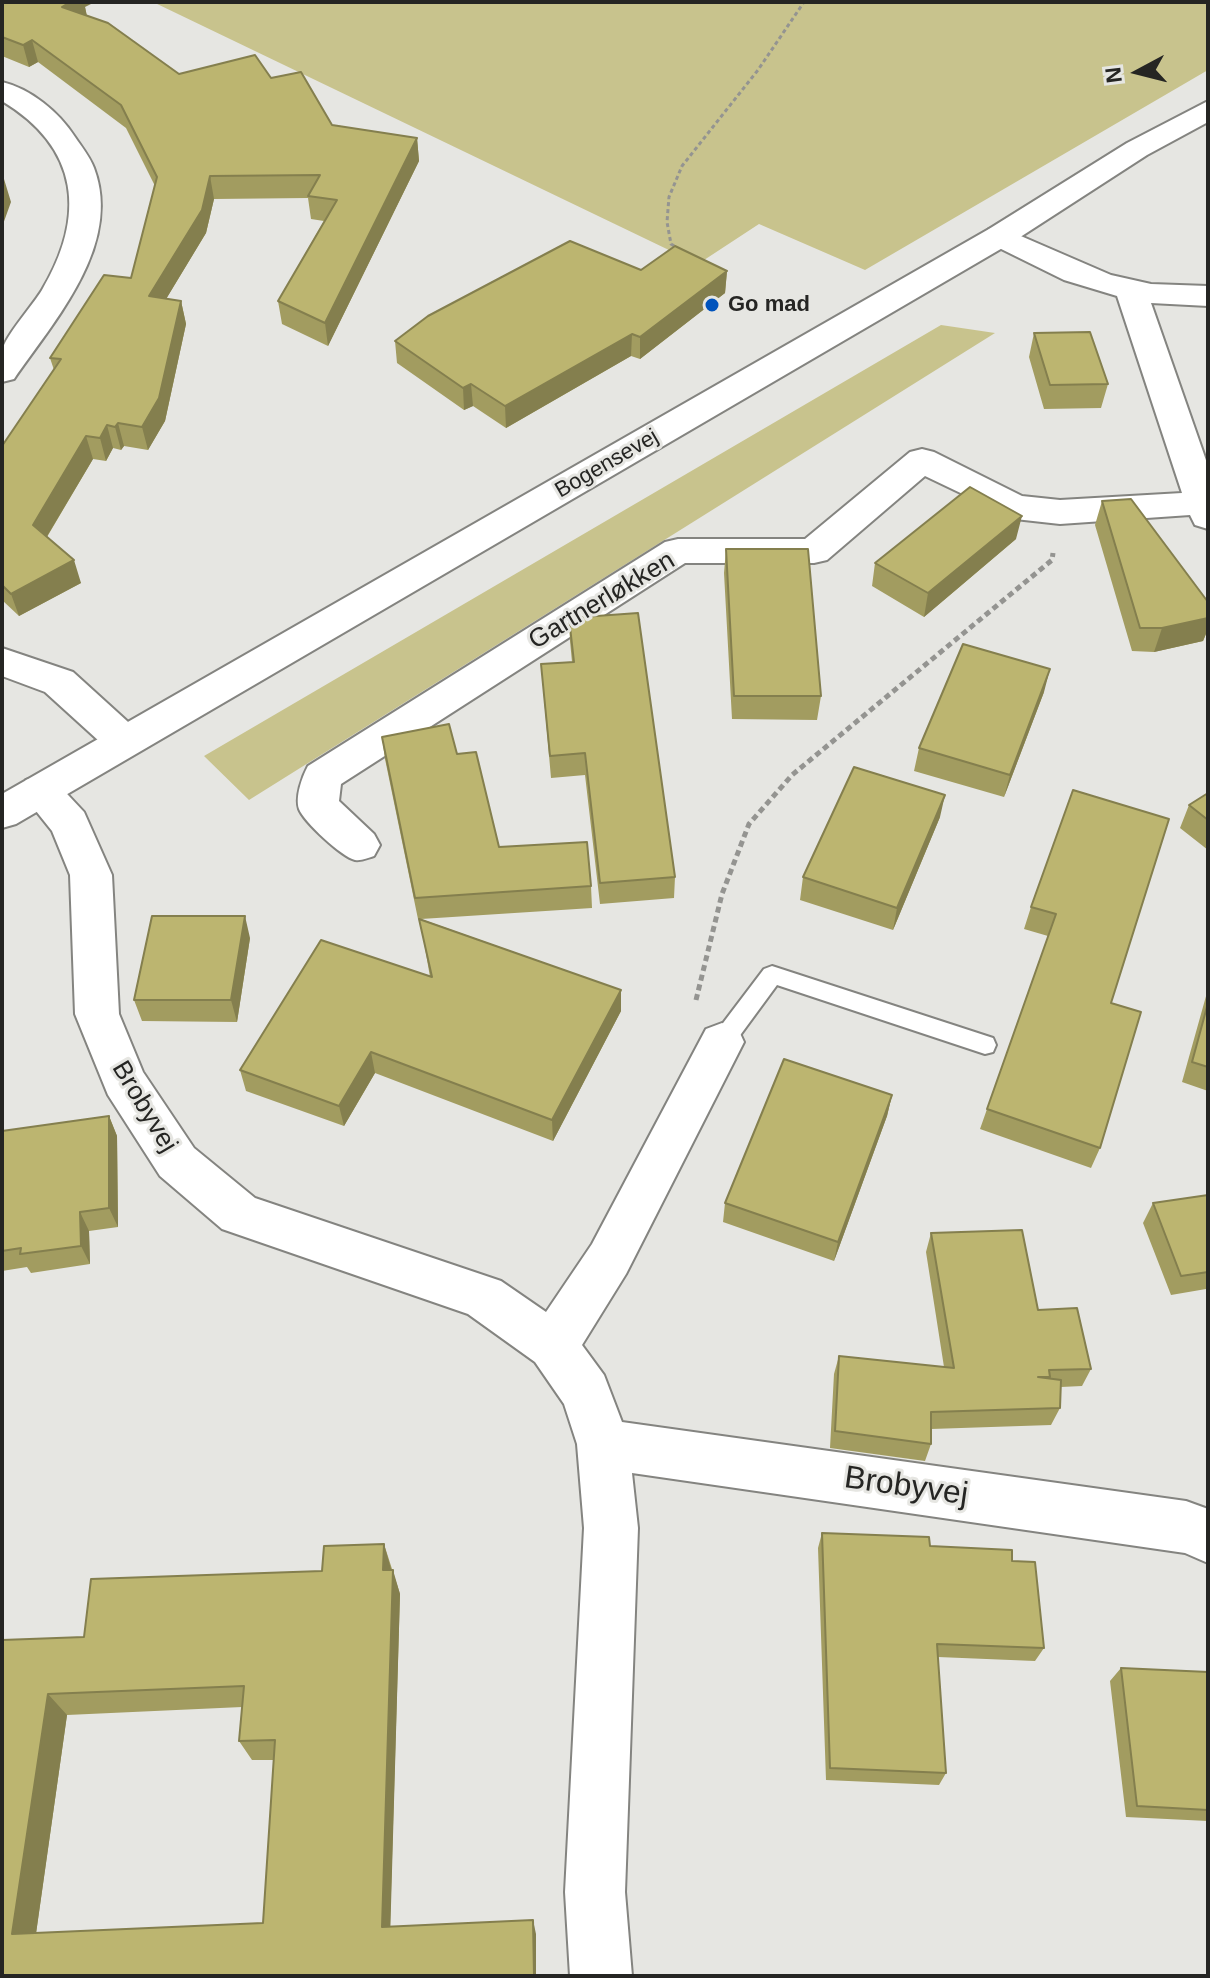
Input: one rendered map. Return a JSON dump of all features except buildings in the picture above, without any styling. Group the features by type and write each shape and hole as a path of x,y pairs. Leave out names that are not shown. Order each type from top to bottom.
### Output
{"street":[{"path":"2,90 48,123 71,149 84,177 88,209 82,247 60,288 2,372"},
{"name":"Bogensevej","path":"21,802 1000,236 1137,149 1208,110"},
{"path":"1000,236 1092,282 1132,293 1208,296"},
{"path":"1132,293 1204,510"},
{"name":"Gartnerløkken","path":"359,845 318,806 322,777 678,551 814,551 922,460 1015,507 1060,512 1204,510"},
{"path":"2,661 59,682 124,741"},
{"name":"Brobyvej","path":"21,802 69,823 91,875 97,1014 124,1081 177,1162 239,1214 484,1297 553,1346 586,1392 603,1444 611,1528 595,1892 601,1976"},
{"path":"553,1346 609,1259 722,1042"},
{"name":"Brobyvej","path":"603,1444 1170,1525 1208,1536"}],"lane":[{"path":"722,1042 772,975 985,1045"}],"path":[{"path":"682,252 671,244 667,222 669,197 682,166 758,70 804,2"},
{"path":"722,1042 691,1021 722,894 749,824 792,775 1052,560 1060,512"}],"shaded area":[{"path":"153,2 1208,2 1208,70 865,270 759,224 698,264"},
{"path":"941,325 995,333 249,800 204,756"}],"place":[{"name":"Go mad","path":"712,305"}]}
